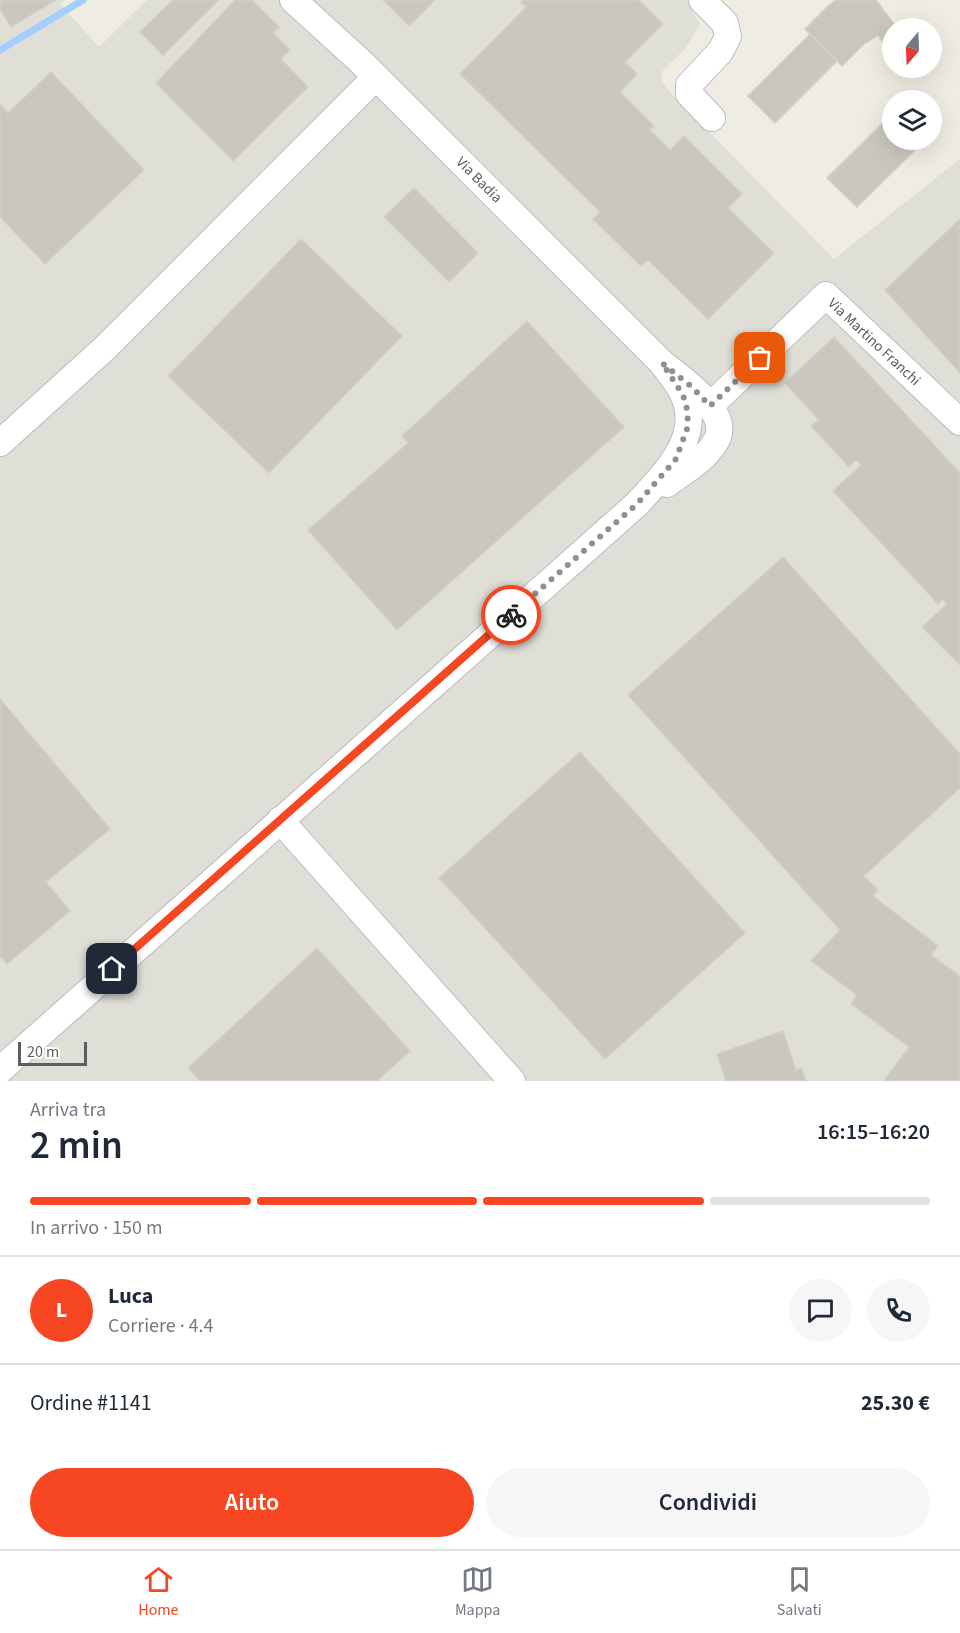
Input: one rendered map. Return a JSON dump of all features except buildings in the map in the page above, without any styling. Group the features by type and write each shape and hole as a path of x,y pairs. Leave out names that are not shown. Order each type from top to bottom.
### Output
{"street":[{"name":"Via Badia","path":"293,0 376,76 662,363 692,387 715,414"},
{"path":"702,0 725,23 728,37 720,51 689,85 689,94 712,118"},
{"path":"0,443 105,348 376,76"},
{"name":"Via Martino Franchi","path":"715,414 826,295 960,422"},
{"name":"Via Badia","path":"637,504 676,459 687,429 688,413 683,395 662,363"},
{"path":"0,1070 637,504 687,470 708,451 718,436 715,414"},
{"path":"280,820 512,1081"}],"shaded area":[{"path":"0,0 66,0 60,4 99,47 147,0 687,0 700,24 685,49 663,70 661,79 669,91 834,259 960,159 960,1081 0,1081"}],"waterway":[{"path":"0,50 83,0"}],"way so far":[{"path":"511,615 637,504 676,459 687,429 688,413 683,395 662,363 692,387 710,406 760,358"}],"route":[{"path":"112,969 511,615"}]}
